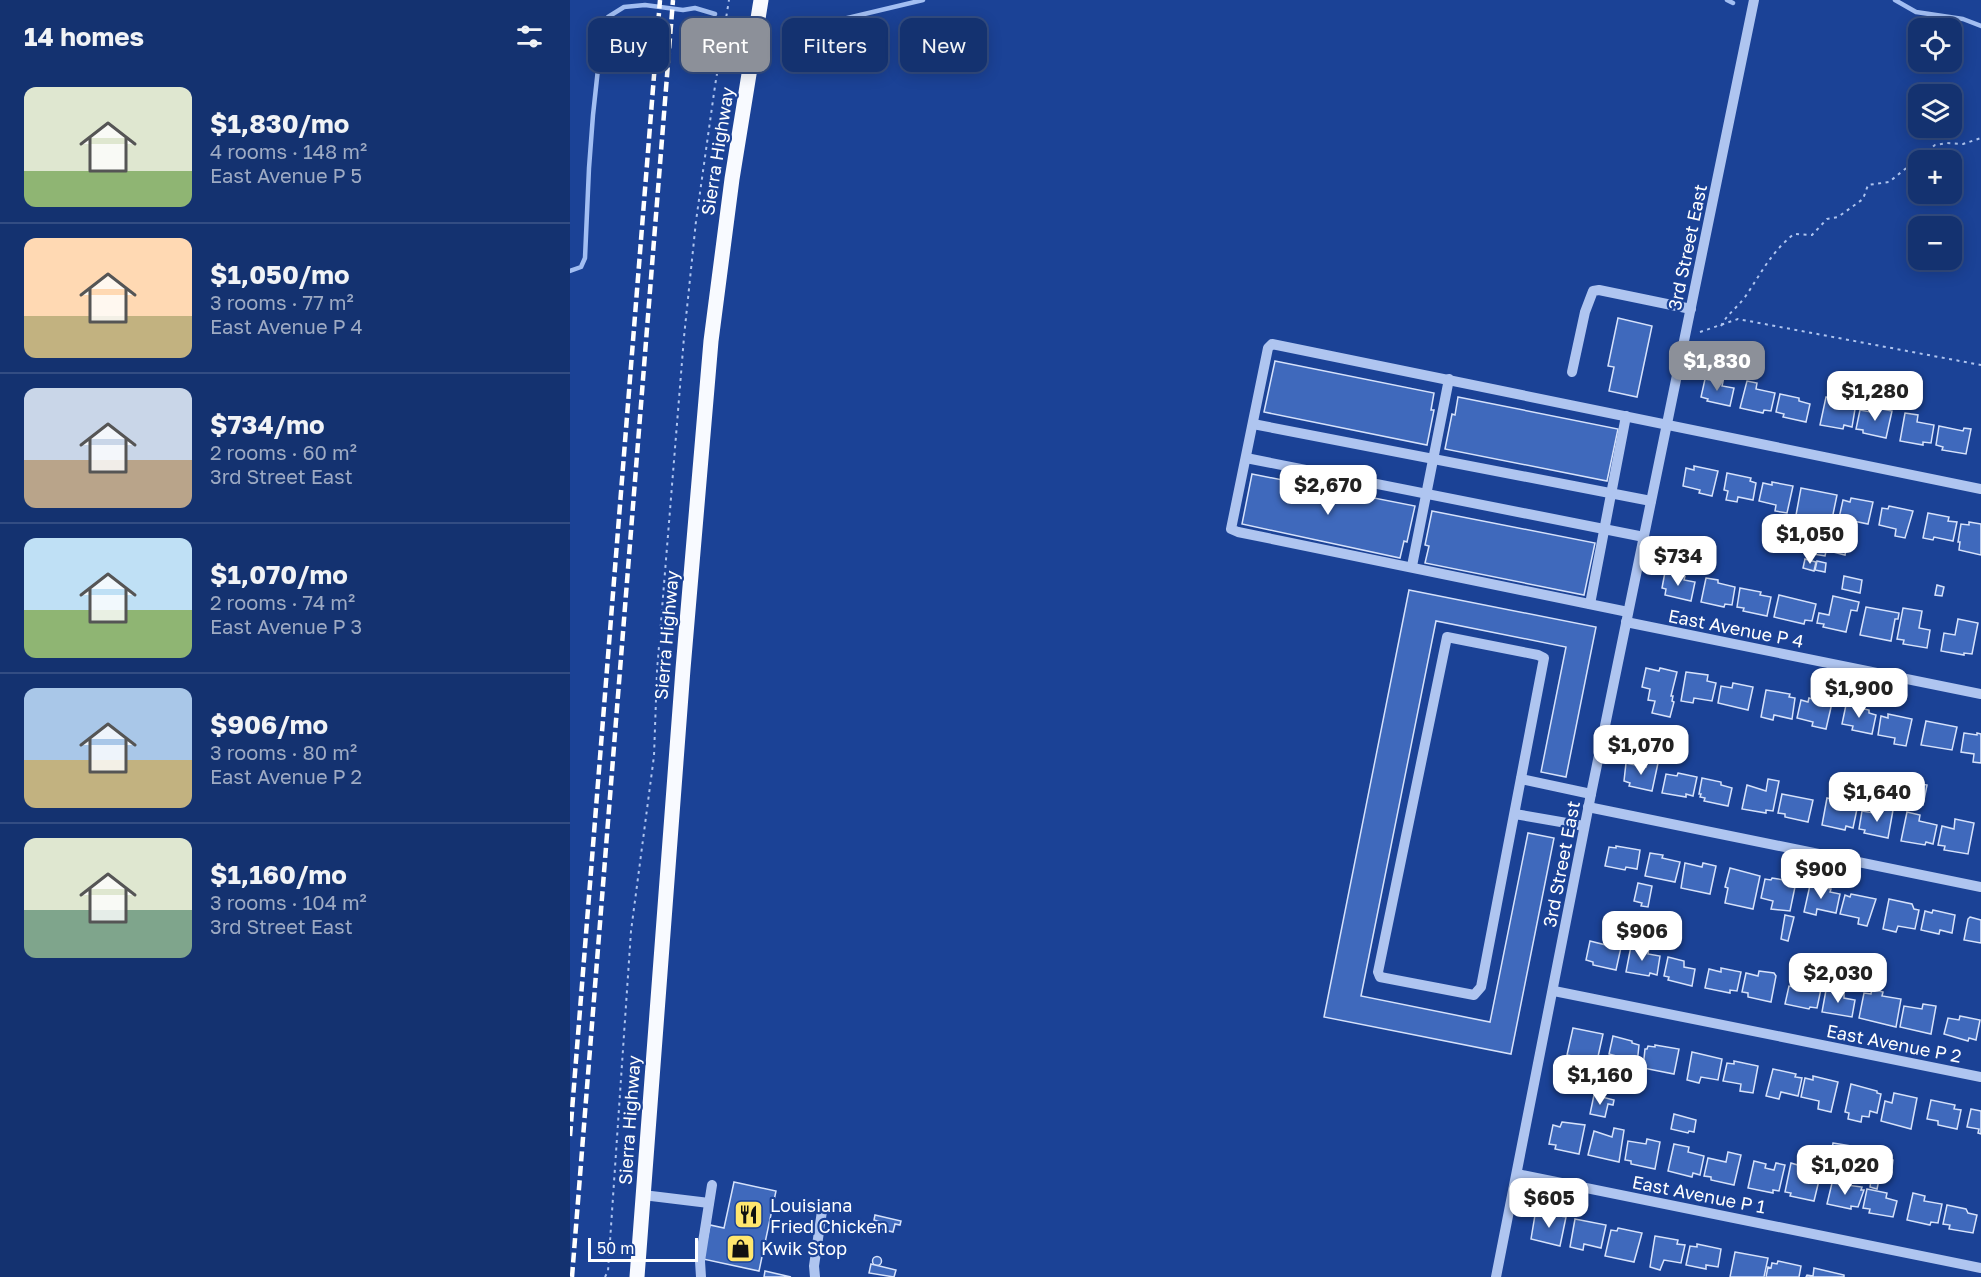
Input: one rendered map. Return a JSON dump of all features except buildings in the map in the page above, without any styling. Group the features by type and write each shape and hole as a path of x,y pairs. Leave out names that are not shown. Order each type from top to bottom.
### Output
{"main road":[{"name":"Sierra Highway","path":"637,1277 684,658 711,341 732,179 760,0"}],"street":[{"name":"3rd Street East","path":"1496,1277 1554,991 1584,826 1754,0"},
{"path":"1572,372 1585,312 1593,291 1599,290 1691,309"},
{"path":"1644,537 1428,492 1246,458 1268,348 1272,344 1449,379 1981,489"},
{"path":"1412,566 1449,379"},
{"path":"1590,604 1626,416"},
{"path":"1253,424 1651,501"},
{"name":"East Avenue P 4","path":"1246,458 1231,529 1238,532 1590,604 1627,617 1981,694"},
{"path":"1447,637 1544,658 1515,814 1478,993 1474,995 1380,977 1378,972 1447,637"},
{"path":"1521,779 1591,794"},
{"path":"1588,807 1981,887"},
{"path":"1515,814 1584,826"},
{"name":"East Avenue P 2","path":"1554,991 1981,1077"},
{"name":"East Avenue P 1","path":"1517,1174 1981,1268"},
{"path":"702,1277 700,1261 712,1185"},
{"path":"643,1195 709,1203"},
{"path":"815,1277 814,1266 822,1211"}],"path":[{"path":"605,1277 608,1271 632,931 654,756 657,671 684,338 696,221 729,0"},
{"path":"1721,326 1727,315 1743,300 1765,263 1783,242 1794,234 1812,235 1827,219 1838,217 1863,199 1868,184 1889,182 1935,145 1963,144 1981,138"},
{"path":"1685,336 1738,319 1981,365"}],"waterway":[{"path":"847,18 923,0"},
{"path":"1727,0 1733,3"},
{"path":"1895,0 1916,12 1963,19 1981,26"},
{"path":"570,271 581,267 585,258 593,115 602,32 608,17 624,7 645,5 683,10 695,8 715,14"}],"railway":[{"path":"570,1136 660,0"},
{"path":"572,1277 673,0"}],"place":[{"name":"Louisiana Fried Chicken","path":"749,1215"},
{"name":"Kwik Stop","path":"740,1248"}]}
